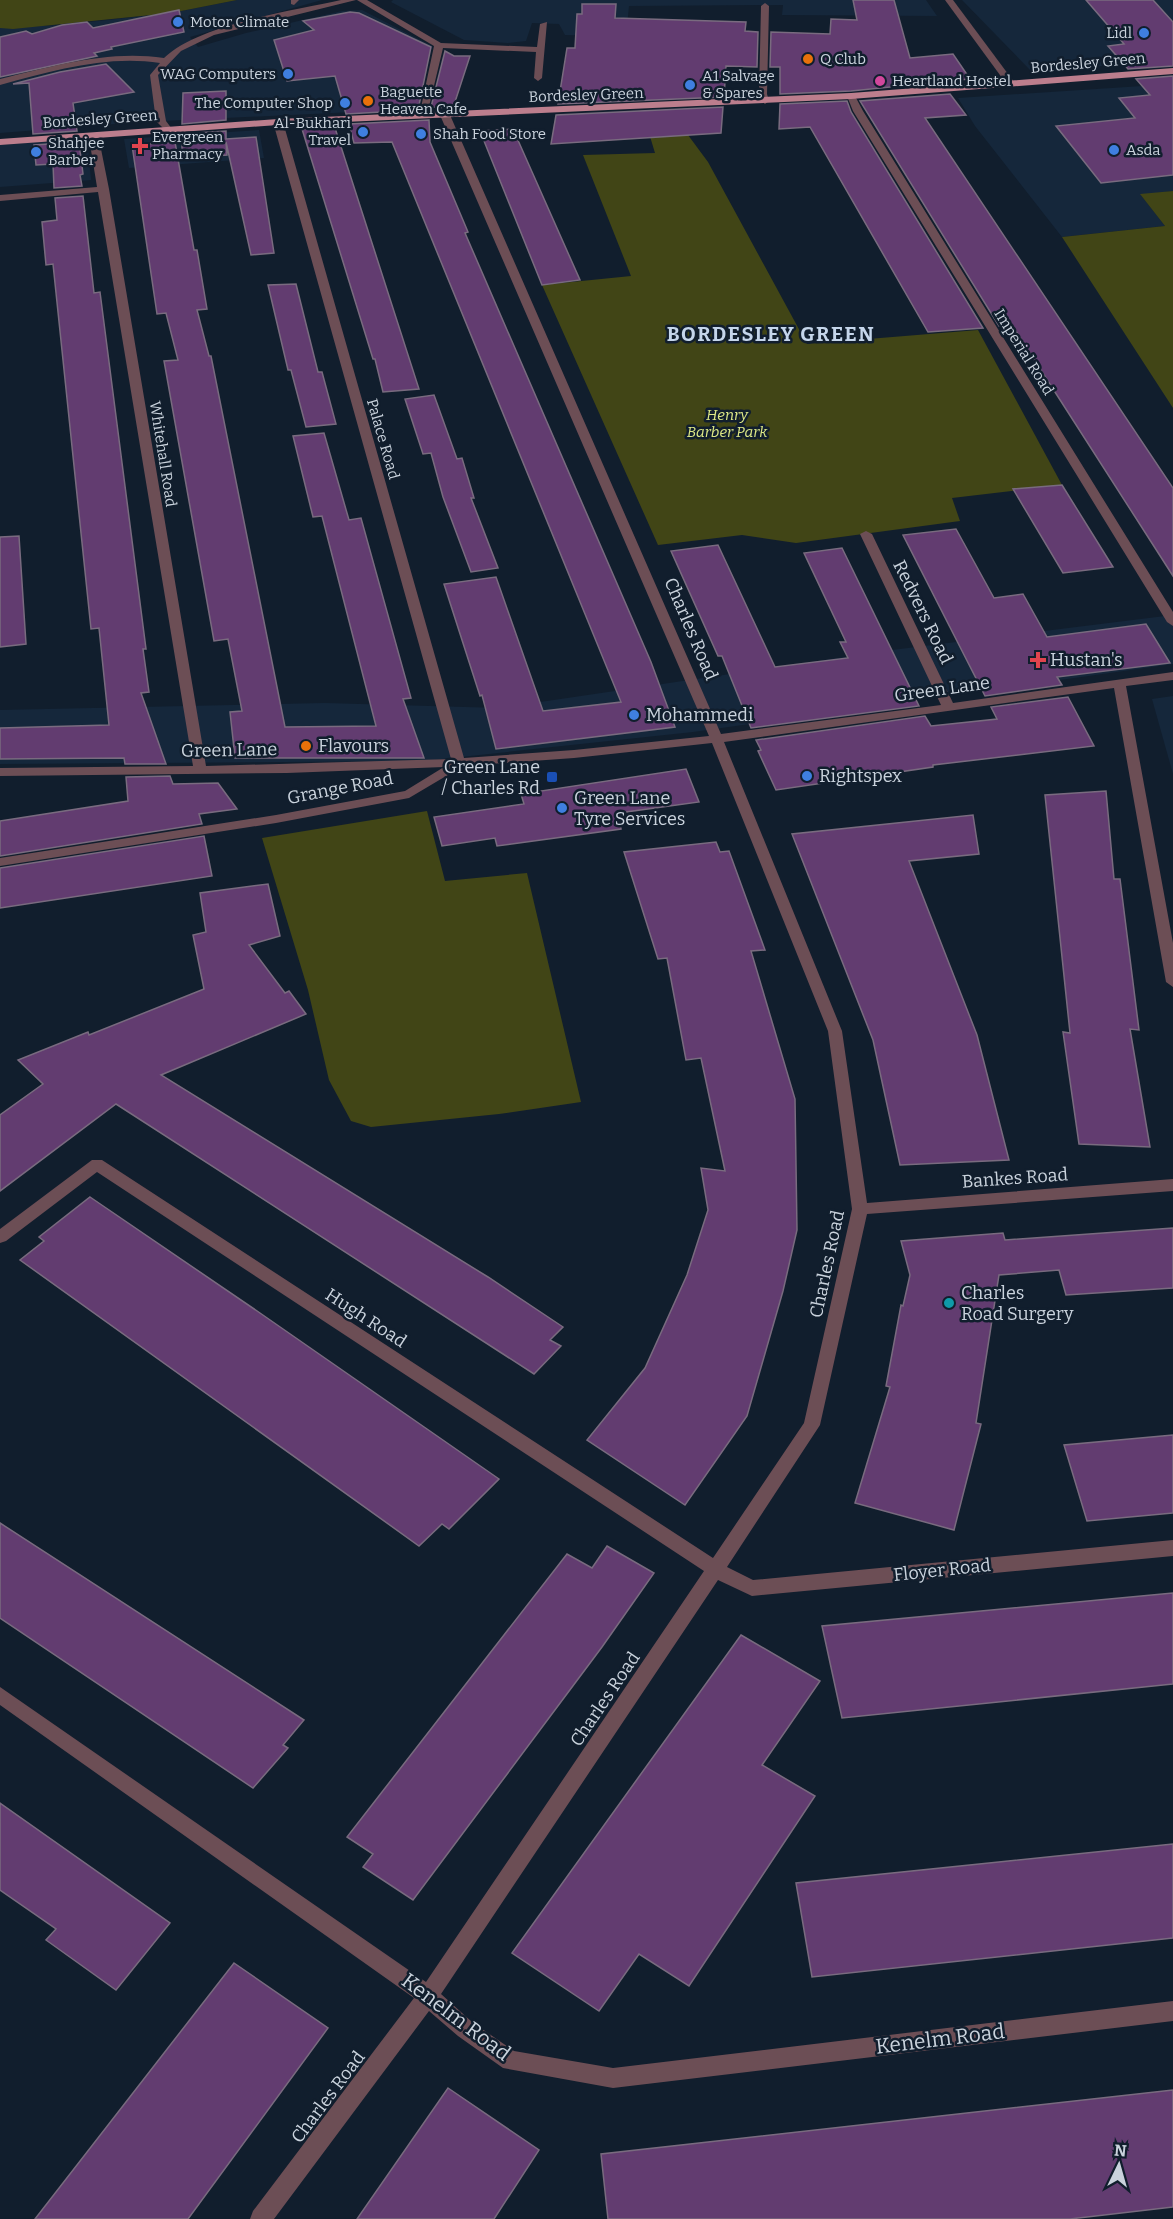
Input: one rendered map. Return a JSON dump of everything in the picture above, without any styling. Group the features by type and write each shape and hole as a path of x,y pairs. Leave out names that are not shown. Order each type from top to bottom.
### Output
{"main road":[{"name":"Bordesley Green","path":"0,142 278,122 851,96 1173,71"}],"street":[{"path":"167,129 161,121 154,75 178,49 211,33 352,0"},
{"path":"361,0 439,45 541,50"},
{"path":"950,0 1011,84"},
{"path":"765,6 763,94 765,101"},
{"path":"538,78 544,24"},
{"path":"422,115 439,45"},
{"path":"0,82 97,59 124,56 166,61"},
{"name":"Imperial Road","path":"851,96 858,111 1173,622"},
{"name":"Charles Road","path":"261,2219 428,1996 812,1425 860,1209 835,1031 717,740 445,115"},
{"name":"Palace Road","path":"278,122 459,763"},
{"name":"Whitehall Road","path":"95,144 200,769"},
{"path":"0,198 104,189"},
{"name":"Redvers Road","path":"866,534 948,706"},
{"name":"Green Lane","path":"717,740 1173,676"},
{"path":"1119,683 1167,920 1173,982"},
{"name":"Grange Road","path":"0,862 276,819 409,794 459,763 717,740"},
{"name":"Green Lane","path":"0,772 459,763"},
{"name":"Hugh Road","path":"0,1238 97,1164 716,1570"},
{"name":"Bankes Road","path":"860,1209 1173,1185"},
{"name":"Floyer Road","path":"716,1570 752,1588 1173,1548"},
{"name":"Kenelm Road","path":"0,1695 370,1953 428,1996 465,2029 510,2061 613,2078 1173,2011"}],"shaded area":[{"path":"237,0 322,0 190,37 198,47 246,33 342,11 362,10 432,46 416,109 141,122 0,133 0,28 62,25 171,13"},
{"path":"393,0 926,0 937,16 782,15 783,5 629,6 626,37 565,35 559,24 532,23 526,41 508,43 464,40 391,2"},
{"path":"962,0 1173,0 1173,60 1032,72"},
{"path":"1173,84 1173,191 1141,195 1165,226 1062,237 975,126 958,98"},
{"path":"259,130 264,158 129,168 124,139"},
{"path":"87,138 91,180 0,187 0,145"},
{"path":"1173,615 1173,664 693,732 423,761 0,764 0,710 325,703 500,708 892,650"},
{"path":"1173,696 1173,774 1152,699"}],"green space":[{"path":"0,0 237,0 171,13 13,29 0,28"},
{"name":"Henry Barber Park","path":"681,119 688,135 708,162 807,344 978,330 1062,485 952,498 960,521 796,543 742,535 658,545 542,285 631,276 583,155 655,153 645,120"},
{"path":"1173,191 1173,408 1062,237 1165,226 1140,194"},
{"path":"427,811 445,881 527,873 581,1102 499,1114 371,1127 351,1121 329,1080 308,990 262,838"}],"building":[{"path":"853,0 894,0 910,58 953,54 970,79 851,91 780,94 780,67 770,67 771,32 830,34 831,19 857,20"},
{"name":"Lidl","path":"1086,0 1153,0 1173,22 1173,66 1128,69 1108,46 1124,44"},
{"path":"582,4 616,4 615,18 746,22 745,31 758,32 757,67 726,66 724,97 558,104 567,48 575,48 577,14 582,14"},
{"path":"179,10 184,32 111,47 112,49 94,53 97,56 0,77 0,37 26,31 32,34 62,25 87,22 93,28"},
{"path":"350,12 359,13 431,47 418,110 346,114 335,76 287,81 274,40 314,30 303,21"},
{"path":"445,51 454,56 470,56 453,108 431,107"},
{"path":"106,64 134,92 73,103 77,131 33,134 29,83 13,84 60,72"},
{"path":"1173,76 1173,175 1101,183 1056,126 1135,118 1119,98 1150,95 1136,79"},
{"path":"226,91 226,120 182,124 183,93"},
{"path":"950,94 966,115 925,118 1173,488 1173,576 1012,325 999,326 860,101"},
{"path":"847,101 851,112 983,328 928,332 810,127 779,129 780,104"},
{"path":"723,107 721,133 551,144 556,115"},
{"path":"429,120 430,142 468,232 465,233 651,662 675,727 496,749 482,695 480,696 444,584 496,577 543,711 621,702 392,142 354,143 349,124"},
{"path":"335,128 419,389 383,392 375,359 373,359 302,129"},
{"path":"513,129 580,280 542,285 480,131"},
{"path":"226,131 226,139 256,137 274,253 251,255 226,142 227,155 182,158 182,134"},
{"path":"79,142 83,174 80,175 82,186 54,188 53,164 36,165 34,145"},
{"path":"175,142 207,309 197,310 209,356 211,356 285,727 376,726 322,516 313,517 293,436 324,433 349,520 361,518 411,698 403,699 424,758 235,758 230,712 242,711 228,639 214,641 164,361 178,360 166,313 157,314 132,145"},
{"path":"83,196 94,293 100,292 146,649 143,649 149,692 141,693 166,764 125,764 124,758 0,759 0,728 109,725 99,628 91,629 53,264 46,265 42,222 57,220 55,198"},
{"path":"296,284 318,372 322,372 336,424 306,427 291,370 288,370 268,285"},
{"path":"434,395 457,459 462,458 474,498 471,498 498,568 471,572 443,497 431,453 423,454 405,399"},
{"path":"1062,485 1113,567 1063,573 1013,489"},
{"path":"956,529 994,598 1023,594 1047,637 1146,624 1170,663 1057,677 1062,685 985,696 903,535"},
{"path":"19,536 26,644 0,647 0,537"},
{"path":"718,545 775,667 848,658 840,642 846,642 804,553 842,548 919,706 751,728 722,656 718,656 671,551"},
{"path":"1068,697 1094,746 933,765 933,767 776,790 758,751 761,750 756,740 925,716 931,726 997,719 991,707"},
{"path":"686,769 699,802 619,813 621,829 497,846 495,838 442,846 434,817 524,804 521,794"},
{"path":"170,776 173,784 218,783 237,809 199,814 202,824 0,856 0,821 128,801 126,777"},
{"path":"1106,791 1114,879 1120,879 1139,1030 1130,1029 1150,1147 1079,1144 1063,1032 1070,1033 1045,795"},
{"path":"973,815 979,854 909,861 977,1035 1009,1160 900,1165 873,1040 792,834"},
{"path":"204,836 212,876 0,908 0,868"},
{"path":"716,842 720,852 729,851 765,950 751,951 795,1099 797,1230 783,1291 747,1416 685,1505 587,1440 645,1368 687,1275 708,1210 701,1168 725,1171 701,1058 686,1060 667,958 658,959 624,852"},
{"path":"268,884 280,936 249,945 285,993 289,991 306,1014 161,1075 488,1277 563,1327 550,1340 561,1346 534,1374 116,1104 0,1191 0,1115 43,1084 18,1060 88,1032 89,1035 204,989 193,935 206,932 200,893"},
{"path":"90,1197 499,1479 449,1529 442,1524 419,1546 20,1260 44,1241 39,1237"},
{"path":"1173,1228 1173,1288 1066,1295 1059,1270 999,1275 976,1423 981,1424 954,1530 855,1503 890,1387 886,1386 901,1305 903,1306 910,1275 901,1241 1003,1233 1005,1240"},
{"path":"1173,1435 1173,1513 1087,1521 1064,1445"},
{"path":"0,1523 304,1720 283,1745 288,1748 253,1788 0,1618"},
{"path":"607,1546 654,1573 602,1647 413,1900 363,1867 373,1854 347,1837 567,1554 592,1568"},
{"path":"1173,1593 1173,1684 842,1718 822,1626"},
{"path":"741,1635 820,1681 762,1765 815,1796 689,1986 639,1954 599,2011 512,1953"},
{"path":"0,1803 170,1923 116,1990 46,1940 56,1929 0,1890"},
{"path":"1173,1844 1173,1938 812,1977 796,1883"},
{"path":"234,1963 328,2028 188,2219 35,2219"},
{"path":"448,2088 539,2150 494,2219 357,2219"},
{"path":"1173,2090 1173,2207 1070,2219 608,2219 601,2154"}],"place":[{"name":"Motor Climate","path":"178,22"},
{"name":"Lidl","path":"1144,33"},
{"name":"Q Club","path":"808,59"},
{"name":"WAG Computers","path":"288,74"},
{"name":"Heartland Hostel","path":"880,81"},
{"name":"A1 Salvage & Spares","path":"690,85"},
{"name":"Baguette Heaven Cafe","path":"368,101"},
{"name":"The Computer Shop","path":"345,103"},
{"name":"Al-Bukhari Travel","path":"363,132"},
{"name":"Shah Food Store","path":"421,134"},
{"name":"Evergreen Pharmacy","path":"140,146"},
{"name":"Asda","path":"1114,150"},
{"name":"Shahjee Barber","path":"36,152"},
{"name":"Hustan's","path":"1038,660"},
{"name":"Mohammedi","path":"634,715"},
{"name":"Flavours","path":"306,746"},
{"name":"Rightspex","path":"807,776"},
{"name":"Green Lane / Charles Rd","path":"552,777"},
{"name":"Green Lane Tyre Services","path":"562,808"},
{"name":"Charles Road Surgery","path":"949,1303"}],"district":[{"name":"BORDESLEY GREEN","path":"771,334"}]}
